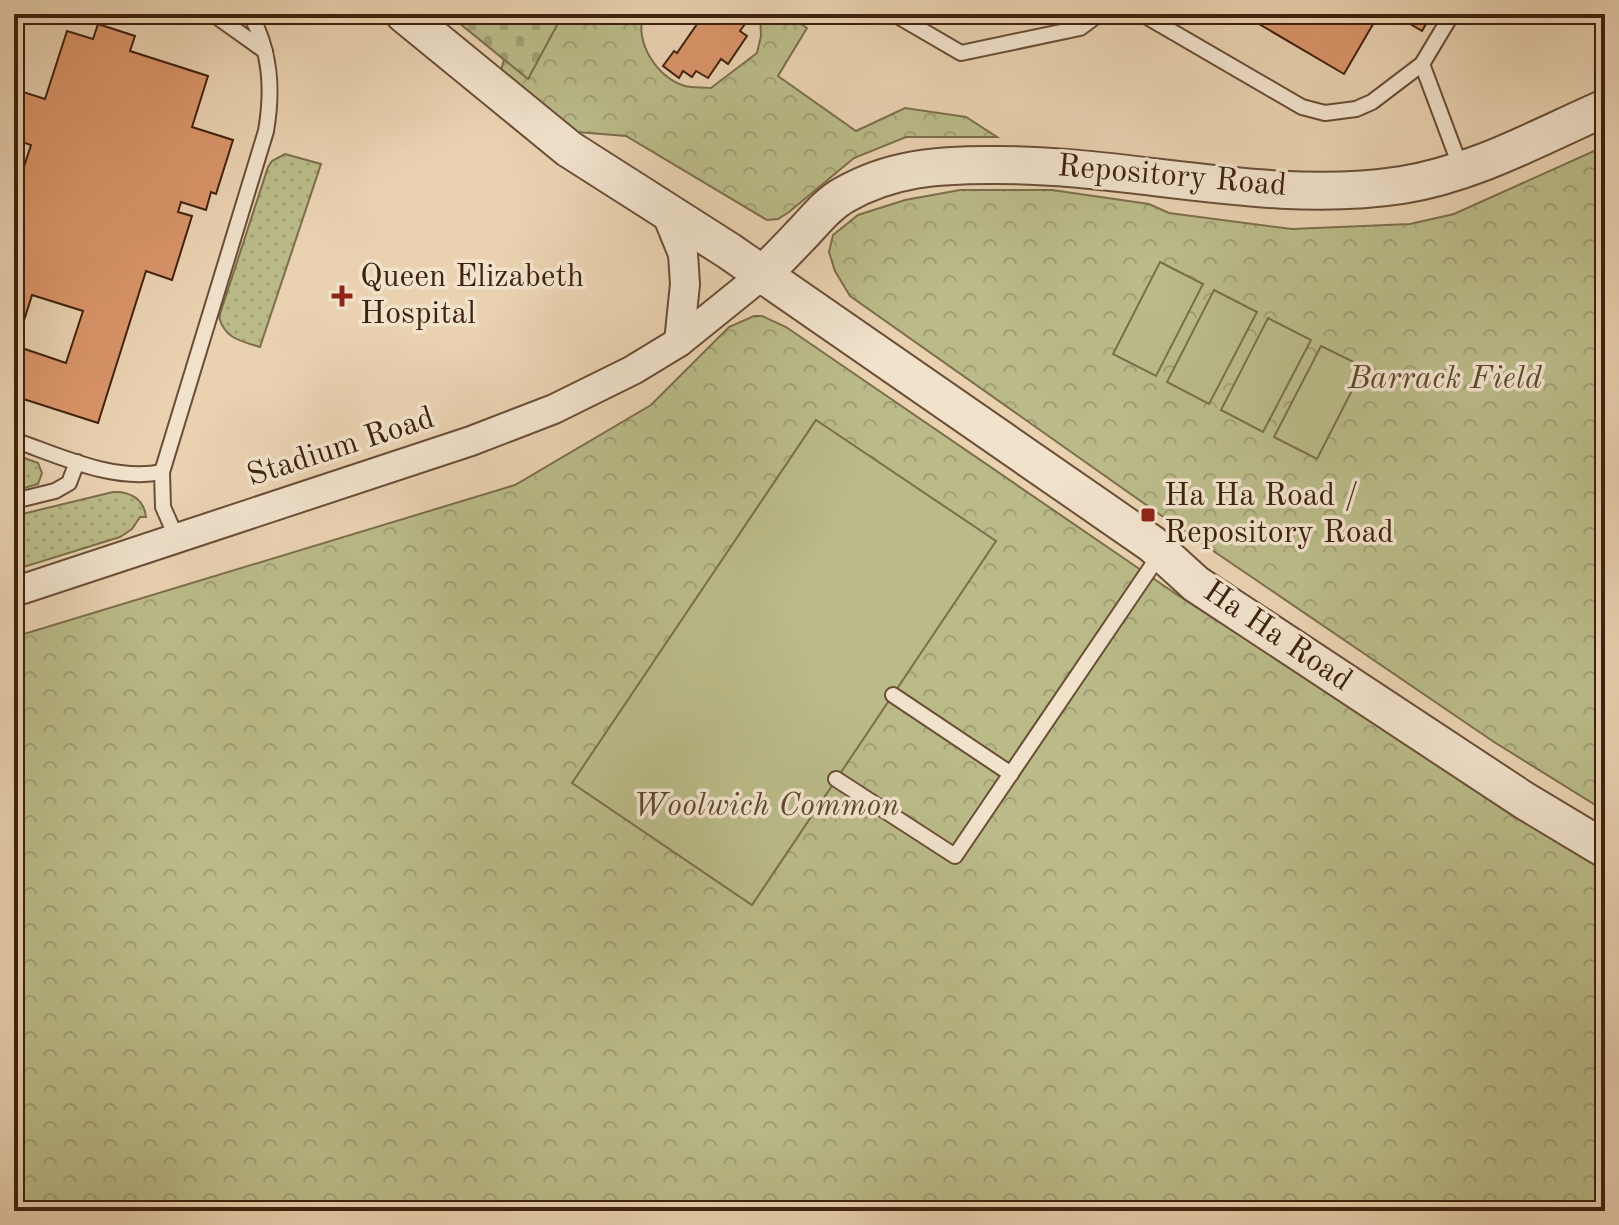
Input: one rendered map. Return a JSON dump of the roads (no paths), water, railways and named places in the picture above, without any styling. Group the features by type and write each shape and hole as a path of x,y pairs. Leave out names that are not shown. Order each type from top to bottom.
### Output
{"street":[{"name":"Ha Ha Road","path":"404,14 569,149 762,275 1162,551 1196,584 1525,801 1605,849"},
{"name":"Repository Road","path":"762,275 825,208 842,196 879,177 927,167 1035,164 1267,189 1402,185 1462,171 1605,108"},
{"path":"665,210 683,254 685,284 679,342"},
{"name":"Stadium Road","path":"14,592 471,441 554,409 633,370 679,342 762,275"}],"lane":[{"path":"72,14 91,14"},
{"path":"213,14 265,51"},
{"path":"177,539 163,507 160,491 162,472 266,131 271,100 265,51 250,14"},
{"path":"894,14 961,53 1080,28 1099,14"},
{"path":"1142,14 1302,107 1325,113 1356,109 1372,102 1422,64 1452,14"},
{"path":"1422,64 1462,171"},
{"path":"14,440 77,462 126,474 145,476 162,472"},
{"path":"14,501 55,491 69,483 77,462"},
{"path":"836,779 955,856 1162,551"},
{"path":"893,695 1011,774"}],"place":[{"name":"Queen Elizabeth Hospital","path":"342,296"},
{"name":"Ha Ha Road / Repository Road","path":"1148,515"}],"park label":[{"name":"Barrack Field","path":"1445,380"},
{"name":"Woolwich Common","path":"766,807"}]}
